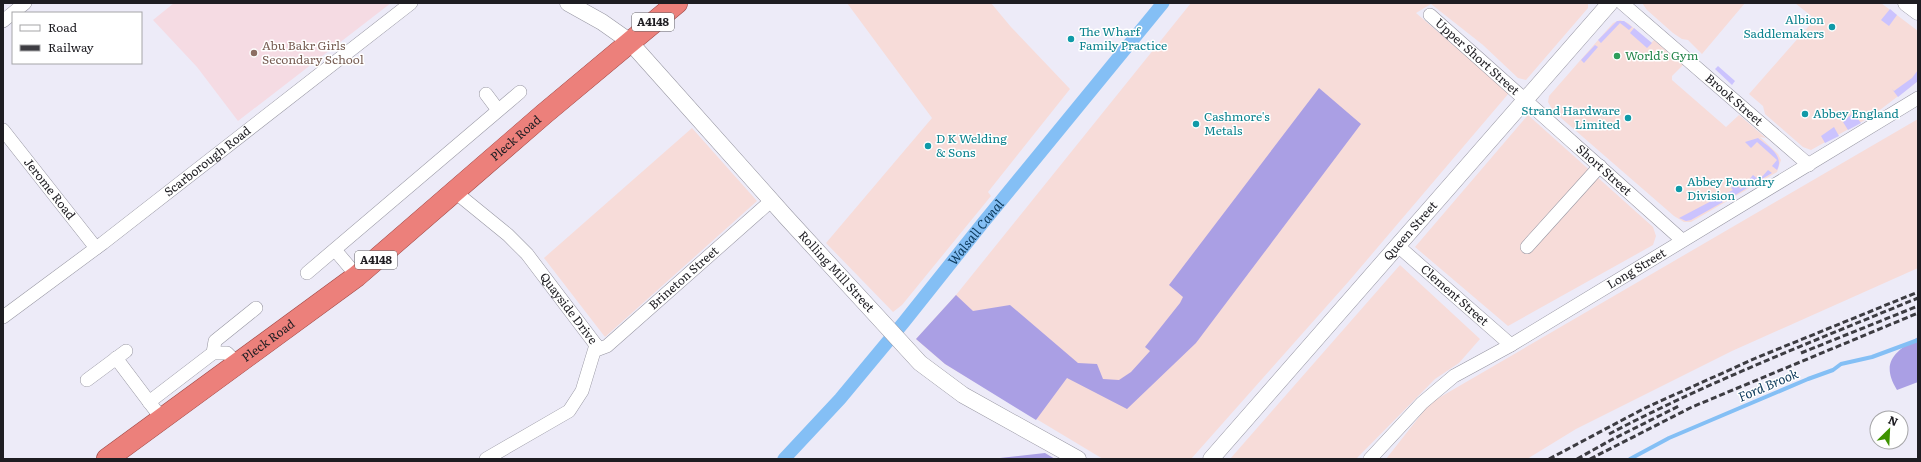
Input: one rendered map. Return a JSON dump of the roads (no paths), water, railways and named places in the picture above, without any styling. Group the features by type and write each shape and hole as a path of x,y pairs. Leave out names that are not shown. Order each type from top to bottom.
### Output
{"highway":[{"name":"Pleck Road","path":"107,459 357,276 629,41 677,3"}],"street":[{"path":"14,12 25,3"},
{"name":"Scarborough Road","path":"3,317 96,248 411,3"},
{"name":"Rolling Mill Street","path":"568,3 602,22 629,41 878,319 909,352 933,374 963,395 1078,459"},
{"name":"Queen Street","path":"1211,459 1610,3"},
{"name":"Brook Street","path":"1622,3 1809,165"},
{"path":"1906,3 1918,12"},
{"path":"3,21 12,14"},
{"name":"Upper Short Street","path":"1430,15 1525,100"},
{"path":"307,273 520,92"},
{"path":"486,94 498,110"},
{"name":"Long Street","path":"1370,459 1422,403 1454,376 1511,345 1918,98"},
{"name":"Short Street","path":"1525,100 1682,240"},
{"name":"Jerome Road","path":"3,130 96,248"},
{"path":"1528,247 1600,166"},
{"name":"Quayside Drive","path":"454,191 508,235 527,254 596,344 582,391 569,411 486,459"},
{"name":"Brineton Street","path":"596,344 599,349 607,346 771,201"},
{"name":"Clement Street","path":"1398,246 1511,345"},
{"path":"335,250 357,276"},
{"path":"149,402 213,353 215,341 256,308"},
{"name":"Pleck Road","path":"213,353 227,353 237,363"},
{"path":"86,380 121,355 149,402 162,419"}],"waterway":[{"name":"Walsall Canal","path":"784,459 840,399 904,322 982,224 1163,3"},
{"name":"Ford Brook","path":"1630,459 1669,438 1808,379 1833,370 1841,364 1872,357 1918,340"}],"railway":[{"path":"1549,459 1645,408 1756,358 1918,292"},
{"path":"1609,434 1723,379 1918,298"},
{"path":"1801,353 1918,306"},
{"path":"1590,459 1692,407 1918,313"},
{"path":"1577,459 1679,406"}],"place":[{"name":"Albion Saddlemakers","path":"1832,27"},
{"name":"The Wharf Family Practice","path":"1071,39"},
{"name":"Abu Bakr Girls Secondary School","path":"254,53"},
{"name":"World's Gym","path":"1617,56"},
{"name":"Abbey England","path":"1805,114"},
{"name":"Strand Hardware Limited","path":"1628,118"},
{"name":"Cashmore's Metals","path":"1196,124"},
{"name":"D K Welding & Sons","path":"928,146"},
{"name":"Abbey Foundry Division","path":"1679,189"}]}
